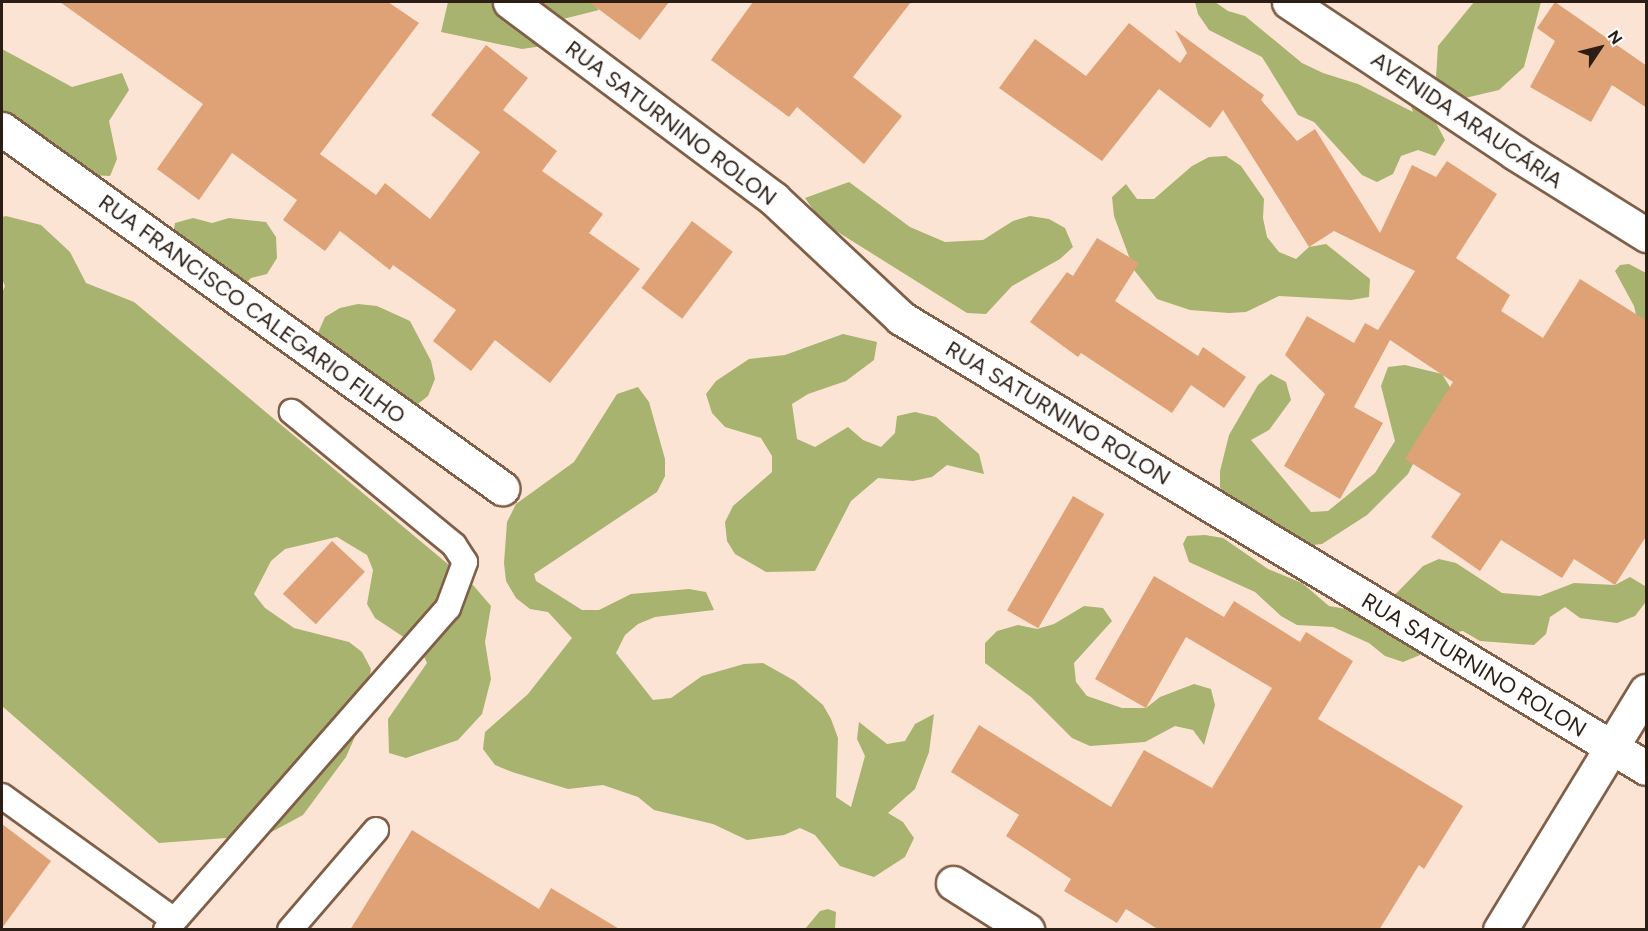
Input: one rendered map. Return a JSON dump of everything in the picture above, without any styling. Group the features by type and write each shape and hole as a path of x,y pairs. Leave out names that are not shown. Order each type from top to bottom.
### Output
{"street":[{"name":"RUA SATURNINO ROLON","path":"510,2 774,199 901,318 1647,768"},
{"name":"AVENIDA ARAUCÁRIA","path":"1289,2 1515,153 1647,236"},
{"name":"RUA FRANCISCO CALEGARIO FILHO","path":"2,129 502,488"},
{"path":"1500,930 1614,749 1647,691"},
{"path":"953,883 1027,930"}],"lane":[{"path":"2,796 170,925 448,608 465,562 454,545 292,412"},
{"path":"290,930 376,830"}],"green space":[{"path":"448,2 591,2 599,10 551,22 556,44 522,49 441,32"},
{"path":"1195,2 1215,2 1228,11 1245,16 1302,63 1323,73 1358,84 1413,112 1409,100 1427,106 1445,140 1435,156 1418,150 1401,156 1393,174 1377,182 1362,175 1314,122 1298,115 1262,57 1209,30 1198,14"},
{"path":"1474,2 1541,2 1524,67 1499,90 1465,98 1436,78 1438,46"},
{"path":"2,49 72,87 122,73 129,90 109,121 117,159 110,176 91,175 2,111"},
{"path":"1226,156 1241,166 1264,199 1263,218 1267,237 1279,252 1296,259 1309,247 1326,244 1370,279 1369,297 1351,300 1279,296 1246,312 1229,313 1190,310 1157,299 1134,270 1114,216 1112,197 1126,184 1137,199 1154,199 1192,166 1209,157"},
{"path":"849,182 910,227 945,242 983,240 1013,221 1030,216 1049,219 1065,228 1073,247 1060,259 1012,286 986,314 967,313 833,229 819,218 805,198"},
{"path":"2,217 41,225 70,252 86,283 134,302 473,585 491,606 485,642 491,679 482,714 458,740 406,758 389,753 388,719 427,663 420,648 375,618 367,604 373,570 367,555 337,537 285,549 271,561 254,594 265,608 294,628 349,642 362,652 371,669 361,723 346,757 303,815 266,835 159,843 2,706 2,293 5,286 2,279"},
{"path":"193,218 212,223 229,218 266,222 276,237 277,258 267,274 251,278 240,290 172,240 175,223"},
{"path":"1629,264 1646,273 1646,358 1634,306 1615,271 1620,265"},
{"path":"358,304 377,306 410,321 431,361 435,379 428,396 414,407 325,349 318,333 325,317 340,308"},
{"path":"843,334 877,342 874,360 846,381 808,394 792,404 797,439 815,447 848,427 863,440 881,447 895,433 897,416 915,412 936,417 979,454 984,474 947,465 932,477 913,481 878,478 851,501 815,571 766,572 735,554 727,541 725,522 733,506 772,472 772,456 761,438 725,427 712,413 706,394 716,381 749,359 785,355"},
{"path":"1405,365 1442,374 1459,402 1417,456 1408,474 1367,515 1322,544 1304,546 1228,499 1220,488 1220,471 1229,435 1258,385 1271,374 1286,382 1291,400 1269,430 1251,440 1311,512 1328,511 1375,473 1395,441 1381,386 1388,367"},
{"path":"638,387 649,402 665,459 665,476 657,492 534,574 536,581 582,610 599,610 631,594 689,589 706,592 714,610 655,617 638,624 625,635 616,653 653,700 671,698 702,676 744,664 763,663 795,681 823,705 831,719 838,738 836,797 851,807 865,756 857,739 859,722 887,744 905,741 915,724 934,714 929,752 915,789 888,813 903,822 914,838 905,857 874,877 840,866 815,835 800,828 784,835 747,840 713,824 654,810 638,797 603,785 568,789 512,772 495,765 483,749 485,732 528,694 572,638 548,612 530,609 516,598 506,581 504,563 507,522 516,504 574,462 617,394"},
{"path":"1205,535 1223,538 1268,569 1302,583 1329,606 1364,612 1384,606 1423,566 1439,559 1456,563 1502,593 1540,596 1574,583 1615,585 1630,577 1645,586 1645,603 1635,616 1617,623 1580,618 1565,607 1550,617 1546,634 1534,645 1480,641 1463,631 1446,634 1420,655 1403,662 1385,656 1369,643 1333,627 1297,625 1281,616 1255,592 1189,562 1183,544 1187,536"},
{"path":"1084,606 1103,608 1112,621 1074,663 1076,682 1087,696 1122,708 1146,708 1160,697 1194,684 1211,689 1215,705 1204,745 1193,730 1175,726 1145,742 1090,746 1072,738 1031,697 985,663 985,643 997,631 1018,625 1037,629 1054,624"},
{"path":"828,909 836,912 835,929 805,929 820,911"}],"building":[{"path":"60,2 388,2 419,23 320,154 376,195 385,183 430,219 480,152 431,115 486,45 528,78 503,110 557,151 542,171 603,214 589,233 640,269 550,383 495,340 471,371 433,341 456,310 393,265 390,270 340,231 325,251 283,220 297,200 232,153 199,200 157,169 203,104"},
{"path":"589,2 669,2 640,40"},
{"path":"753,2 911,2 853,77 902,116 864,164 797,107 789,117 711,60"},
{"path":"1555,2 1647,66 1647,108 1612,85 1591,122 1530,87 1555,41 1537,28"},
{"path":"1129,23 1180,63 1187,53 1175,30 1264,95 1261,100 1297,141 1315,129 1380,233 1412,165 1436,177 1447,161 1497,194 1456,258 1510,295 1501,311 1543,338 1580,279 1647,321 1647,535 1615,585 1574,559 1562,578 1501,540 1480,571 1431,537 1461,494 1405,459 1453,382 1390,340 1354,407 1383,423 1340,499 1284,466 1325,394 1285,355 1307,316 1354,343 1365,323 1378,330 1415,271 1334,231 1309,247 1223,110 1210,128 1159,89 1102,161 999,88 1035,39 1086,76"},
{"path":"692,221 733,252 682,319 641,288"},
{"path":"1097,238 1139,263 1115,301 1198,356 1203,347 1246,377 1224,408 1191,385 1172,413 1081,353 1078,357 1030,322 1067,272 1073,276"},
{"path":"1073,496 1104,514 1038,628 1007,610"},
{"path":"332,541 365,572 316,624 283,594"},
{"path":"1154,576 1224,617 1234,601 1300,642 1306,632 1353,661 1318,719 1463,806 1424,869 1419,865 1379,930 1159,930 1126,909 1117,923 1064,891 1071,879 1006,836 1019,815 951,772 979,725 1111,807 1144,750 1212,788 1272,688 1186,637 1146,708 1095,679"},
{"path":"2,824 51,861 2,928"},
{"path":"412,830 539,909 551,888 621,930 350,930"}]}
